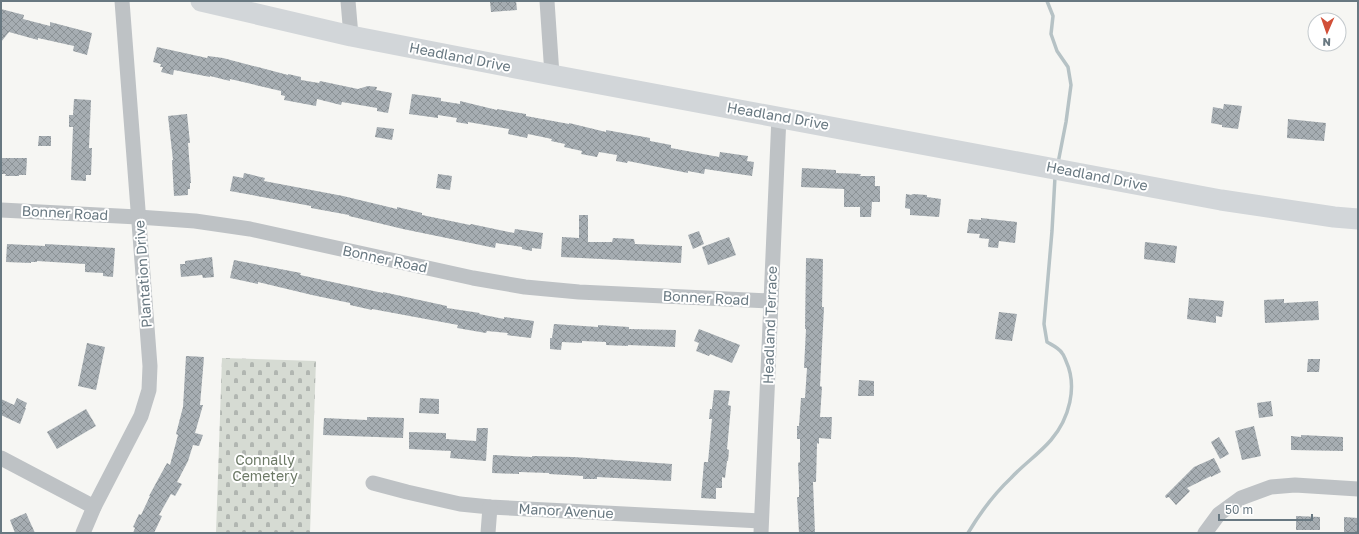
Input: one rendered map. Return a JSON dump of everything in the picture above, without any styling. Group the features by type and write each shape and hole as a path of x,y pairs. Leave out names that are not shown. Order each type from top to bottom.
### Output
{"main road":[{"name":"Headland Drive","path":"201,1 351,36 552,75 779,116 1221,200 1334,217 1358,219"}],"street":[{"name":"Plantation Drive","path":"83,533 94,507 141,416 149,390 150,366 122,1"},
{"path":"348,1 351,36"},
{"path":"547,1 552,75"},
{"name":"Headland Terrace","path":"761,527 779,116"},
{"name":"Bonner Road","path":"1,210 194,221 250,229 473,278 525,287 579,292 771,301"},
{"path":"1,458 94,507"},
{"name":"Manor Avenue","path":"373,483 460,504 761,527"},
{"path":"1205,533 1219,514 1241,498 1271,487 1295,485 1358,489"},
{"path":"488,533 490,507"}],"green space":[{"name":"Connally Cemetery","path":"222,358 316,361 310,533 216,533"}],"building":[{"path":"490,1 516,1 517,10 491,12"},
{"path":"1,9 24,15 23,19 50,26 50,22 92,33 87,55 73,51 74,46 38,38 38,40 9,32 1,42"},
{"path":"157,47 207,58 208,56 223,58 301,77 301,80 319,83 320,81 358,89 368,86 377,87 376,90 392,93 388,113 377,111 377,108 342,102 341,105 317,99 316,106 284,100 285,96 281,95 281,91 230,79 230,81 174,70 173,75 161,72 163,67 160,67 161,64 153,62"},
{"path":"412,94 441,98 441,101 460,104 460,101 606,132 606,130 650,138 650,141 671,145 671,148 719,157 720,152 748,156 747,161 754,162 752,176 705,169 704,174 688,171 688,173 628,161 627,163 616,161 617,155 599,152 597,157 581,154 582,151 564,147 565,144 551,141 552,139 528,134 527,138 508,134 509,129 468,122 468,124 456,122 457,118 438,115 438,118 409,114"},
{"path":"74,99 91,100 89,148 92,148 91,175 86,175 86,181 71,180 73,127 69,127 69,115 73,115"},
{"path":"1224,104 1242,106 1238,129 1222,127 1222,125 1211,123 1213,107 1223,109"},
{"path":"187,114 190,143 188,143 191,183 190,189 188,189 188,195 174,196 173,160 168,116"},
{"path":"1288,119 1326,123 1324,141 1287,138"},
{"path":"377,127 394,129 392,140 375,137"},
{"path":"39,136 51,136 51,146 38,146"},
{"path":"1,158 27,158 26,175 5,176 6,174 1,174"},
{"path":"802,168 836,170 836,173 875,176 875,186 880,186 880,202 872,202 871,217 860,217 860,207 844,207 844,189 801,187"},
{"path":"244,173 265,178 264,181 343,196 397,209 397,207 422,213 422,215 470,225 514,233 515,229 543,233 541,249 532,248 532,251 522,249 522,247 496,243 495,248 403,229 349,215 311,208 311,206 230,191 233,176 243,178"},
{"path":"438,174 452,176 450,190 436,188"},
{"path":"906,194 927,195 927,197 941,199 939,217 910,215 910,209 905,208"},
{"path":"579,215 588,215 588,242 612,242 613,238 634,239 635,244 682,246 681,263 561,257 562,237 579,238"},
{"path":"981,218 1017,222 1015,243 999,241 998,248 988,247 989,239 979,238 980,234 967,233 969,219 981,220"},
{"path":"699,231 704,244 693,249 688,235"},
{"path":"729,237 736,255 708,265 702,247"},
{"path":"1145,242 1177,246 1175,263 1144,259"},
{"path":"7,244 45,246 45,244 115,248 113,277 103,276 103,273 85,272 85,264 37,261 31,263 6,262"},
{"path":"212,257 214,277 203,278 202,275 181,277 180,264 185,264 185,261"},
{"path":"806,258 823,259 822,307 824,307 820,417 832,417 831,439 819,438 819,444 817,443 816,482 813,482 815,533 799,533 797,497 799,497 798,463 800,462 800,439 797,439 797,426 799,426 801,398 805,398 807,368 804,368 806,329"},
{"path":"234,260 301,273 300,275 447,306 447,308 480,313 479,314 504,319 504,317 534,321 531,338 507,335 508,333 487,331 486,333 457,328 458,325 372,310 350,305 350,303 258,282 258,284 230,278"},
{"path":"1189,298 1224,301 1222,317 1216,316 1216,323 1187,319"},
{"path":"1284,299 1284,303 1318,301 1319,320 1265,323 1264,300"},
{"path":"999,312 1017,314 1012,341 995,339"},
{"path":"554,324 598,327 598,325 629,327 629,329 676,330 675,347 606,345 606,342 582,341 582,343 562,342 561,350 550,349 550,338 552,338"},
{"path":"699,329 740,345 732,363 710,354 709,356 696,351 699,343 694,341"},
{"path":"87,343 105,347 96,390 78,386"},
{"path":"186,356 204,357 200,405 203,405 195,433 203,435 199,446 193,445 188,461 177,482 182,484 175,496 171,494 159,515 162,516 154,533 133,533 135,528 133,527 139,514 141,515 149,496 167,463 170,465 178,435 176,434 183,407"},
{"path":"1308,359 1320,359 1319,372 1307,372"},
{"path":"859,380 874,381 874,396 858,396"},
{"path":"714,390 730,391 728,405 731,406 727,449 729,450 728,461 725,478 722,477 722,488 716,488 716,499 701,498 704,462 708,462 712,419 709,419 710,409 712,409"},
{"path":"17,398 27,403 20,424 1,415 1,399 14,405"},
{"path":"420,398 439,399 439,414 419,413"},
{"path":"1271,401 1273,416 1259,418 1257,403"},
{"path":"86,409 96,426 57,449 47,432"},
{"path":"367,417 404,418 403,438 323,435 324,418 367,420"},
{"path":"1254,426 1261,456 1242,460 1235,431"},
{"path":"477,428 488,428 486,461 450,458 451,451 409,449 409,432 446,433 446,439 476,441"},
{"path":"1301,435 1343,437 1343,451 1291,450 1291,436 1301,437"},
{"path":"1219,437 1229,454 1220,459 1211,442"},
{"path":"493,455 573,457 672,464 671,481 597,477 597,479 583,479 583,476 549,473 492,473"},
{"path":"1214,458 1221,472 1187,488 1190,491 1176,505 1169,497 1166,498 1165,496 1194,467"},
{"path":"26,513 35,533 15,533 10,520"},
{"path":"1296,516 1320,517 1320,530 1296,530"},
{"path":"1344,517 1358,518 1358,533 1344,532"}],"waterway":[{"path":"1047,1 1053,16 1051,34 1057,51 1068,67 1071,85 1058,163"},
{"path":"968,533 993,497 1051,440 1063,422 1070,402 1070,371 1061,351 1047,342 1044,324 1055,177"}]}
